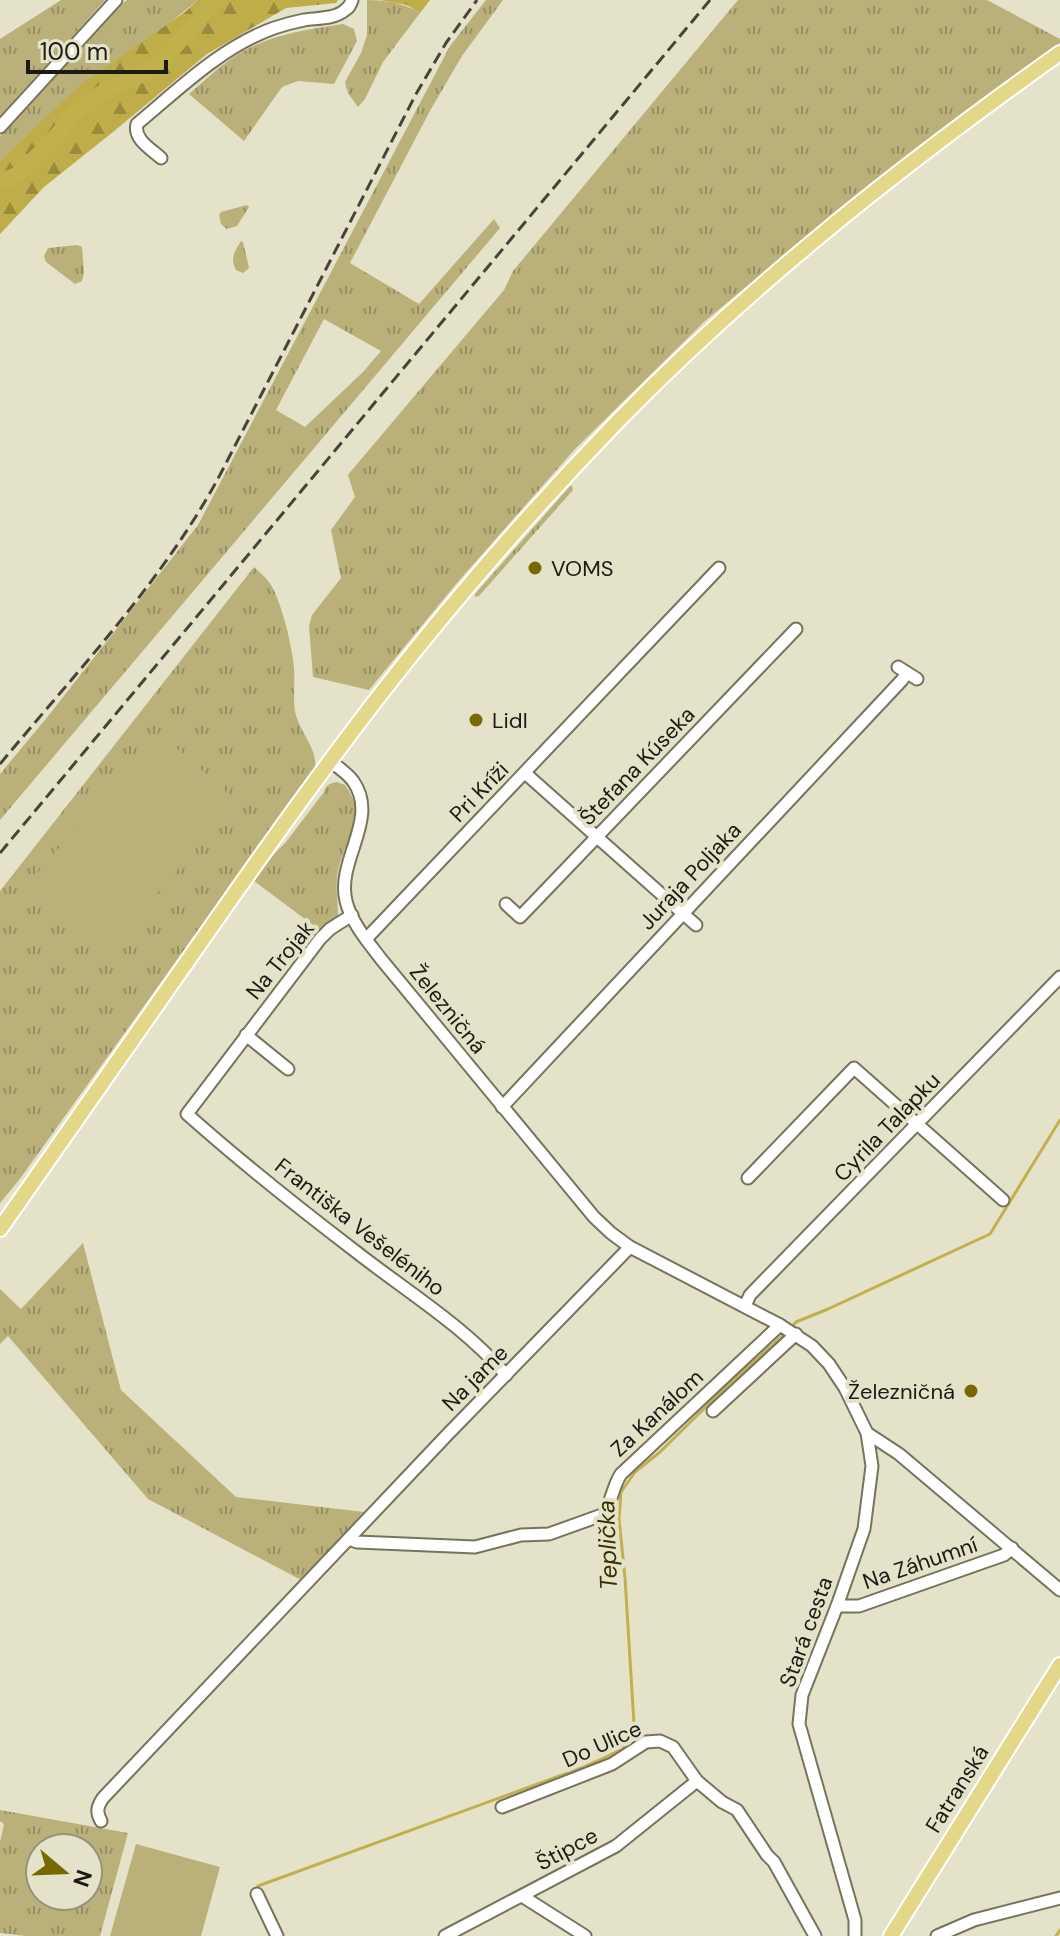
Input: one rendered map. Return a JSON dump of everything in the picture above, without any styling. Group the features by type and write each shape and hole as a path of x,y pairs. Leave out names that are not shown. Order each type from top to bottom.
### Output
{"main road":[{"path":"0,1229 330,761 413,653 565,477 649,391 763,285 975,113 1060,53"},
{"name":"Fatranská","path":"891,1936 1060,1665"}],"street":[{"path":"0,127 116,0"},
{"path":"161,158 138,137 135,130 137,124 180,88 232,48 252,37 275,27 336,15 344,12 352,0"},
{"name":"Pri Kríži","path":"366,939 719,568"},
{"name":"Štefana Kúseka","path":"506,904 520,917 796,629"},
{"name":"Juraja Poljaka","path":"502,1107 907,673"},
{"name":"Železničná","path":"330,761 353,782 362,804 344,885 346,902 366,939 594,1217 630,1247 745,1306 812,1346 845,1388 867,1433"},
{"path":"525,773 696,925"},
{"name":"Na Trojak","path":"187,1114 320,939 352,915"},
{"name":"Cyrila Talapku","path":"745,1306 750,1295 1060,977"},
{"path":"246,1035 288,1069"},
{"path":"748,1178 854,1068 1003,1200"},
{"name":"Františka Vešeléniho","path":"187,1114 361,1256 445,1319 506,1375"},
{"name":"Na jame","path":"101,1821 97,1814 103,1798 630,1247"},
{"path":"713,1411 788,1330"},
{"name":"Za Kanálom","path":"349,1539 357,1542 475,1547 521,1535 549,1534 602,1515 607,1510 612,1490 621,1474 788,1330"},
{"path":"867,1433 899,1454 1060,1590"},
{"name":"Stará cesta","path":"855,1936 855,1920 799,1724 802,1695 864,1529 872,1466 867,1433"},
{"name":"Na Záhumní","path":"837,1606 859,1606 1004,1555 1012,1548"},
{"name":"Do Ulice","path":"502,1807 612,1764 646,1742 666,1743 673,1747 697,1781 737,1810 774,1862 815,1936"},
{"name":"Štipce","path":"445,1936 616,1846 697,1781"},
{"path":"257,1894 277,1936"},
{"path":"522,1896 585,1936"},
{"path":"937,1936 974,1920 1060,1898"}],"green space":[{"path":"61,0 105,0 0,118 0,39"},
{"path":"127,0 198,0 0,161 0,136"},
{"path":"198,0 338,0 336,3 286,8 207,54 44,187 0,234 0,161 80,85"},
{"path":"367,0 395,3 420,13 383,62 358,107 348,93 345,82 367,35"},
{"path":"380,0 430,0 420,13 407,5"},
{"path":"486,0 503,0 462,56 431,109 350,263 419,304 494,219 500,228 0,820 0,774 198,525 450,46","holes":["324,319 381,351 305,427 276,410"]},
{"path":"738,0 987,0 1060,39 1060,43 875,180 705,321 575,449 456,584 369,690 313,677 309,626 312,615 341,578 331,530 355,497 348,475 504,290 513,271"},
{"path":"343,24 354,29 357,41 334,84 298,81 282,87 244,141 189,94 228,61 254,46 298,32"},
{"path":"249,207 237,226 227,229 221,224 221,212"},
{"path":"241,241 249,268 243,273 236,270 233,262"},
{"path":"82,247 84,273 82,281 75,284 46,262 44,256 48,248"},
{"path":"570,486 573,490 475,597 475,594"},
{"path":"254,567 271,585 283,614 293,659 295,711 314,754 315,768 0,1203 0,891"},
{"path":"159,733 237,801 109,949 31,880"},
{"path":"337,782 345,785 352,796 355,818 338,871 338,916 321,931 254,881 326,788"},
{"path":"83,1243 121,1390 236,1497 364,1512 301,1580 148,1499 8,1336 0,1344 0,1289 21,1309"},
{"path":"0,1810 128,1833 100,1936 0,1933 0,1842 4,1824 0,1821"},
{"path":"136,1844 220,1867 201,1936 110,1936"}],"waterway":[{"path":"0,182 17,175 59,133 71,116 106,90 143,74 166,57 218,0"},
{"name":"Teplička","path":"792,1327 796,1322 990,1234 1060,1120"},
{"name":"Teplička","path":"258,1886 584,1767 609,1756 626,1743 634,1724 619,1519 621,1492 635,1472 787,1332"},
{"path":"1056,1936 1060,1930"}],"railway":[{"path":"0,764 119,623 175,549 200,510 416,94 446,43 477,0"},
{"path":"0,853 710,0"}],"place":[{"name":"VOMS","path":"535,568"},
{"name":"Lidl","path":"476,720"},
{"name":"Železničná","path":"971,1391"}]}
